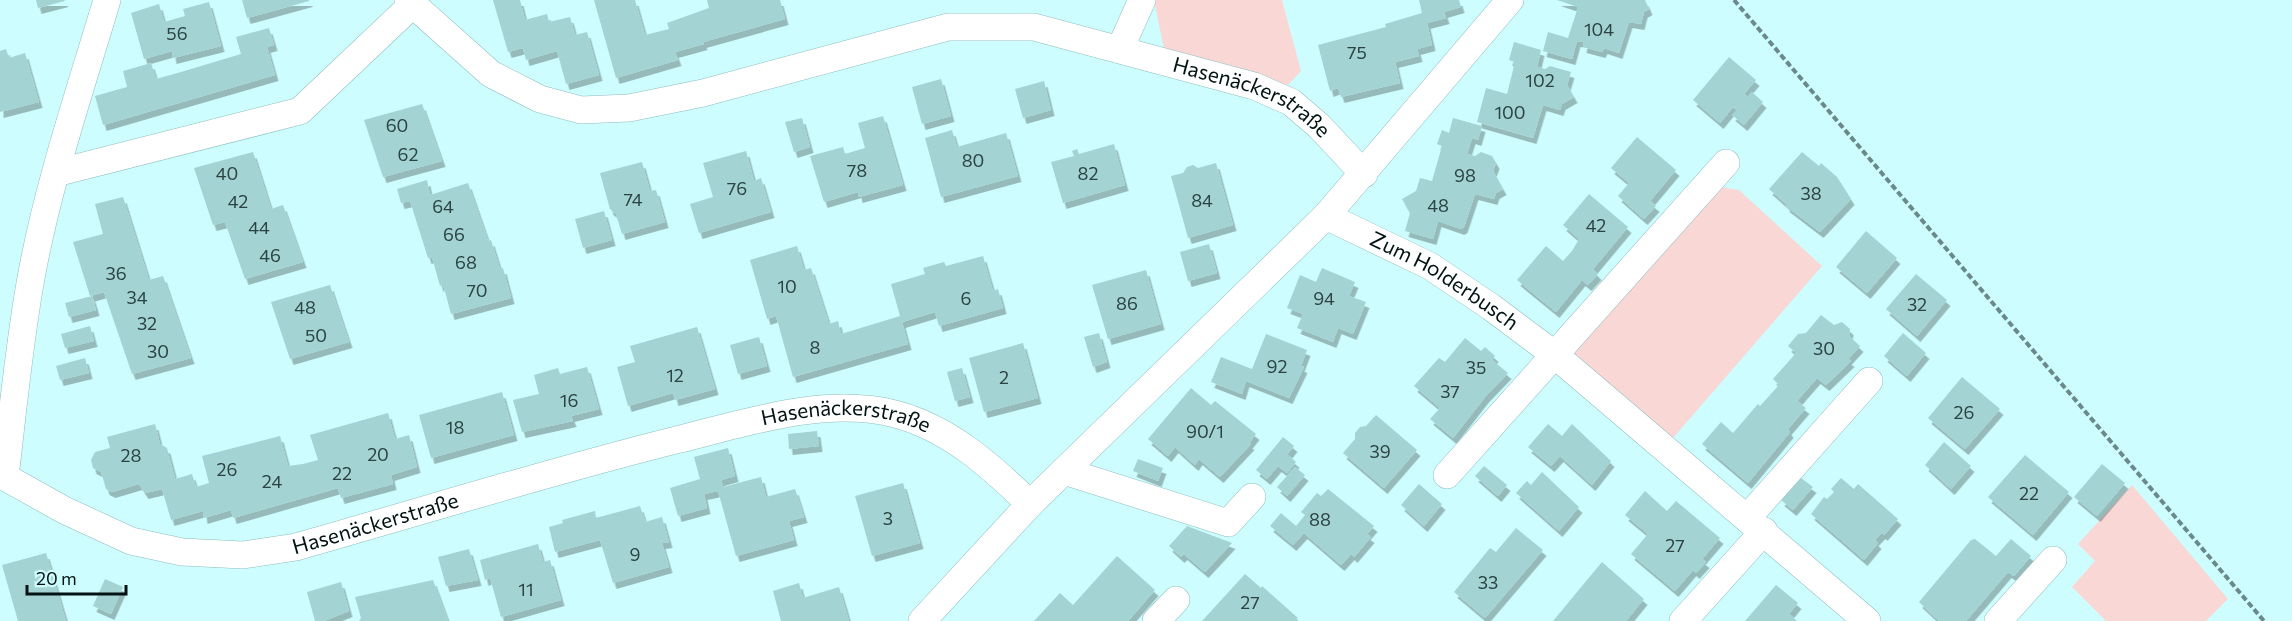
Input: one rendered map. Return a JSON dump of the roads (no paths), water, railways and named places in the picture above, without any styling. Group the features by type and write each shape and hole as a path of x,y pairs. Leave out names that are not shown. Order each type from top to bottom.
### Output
{"street":[{"name":"Hasenäckerstraße","path":"107,0 56,173 31,276 17,368 5,477 64,510 131,541 182,552 232,554 296,547 616,455 756,421 839,407 895,414 942,433 987,463 1030,504"},
{"path":"1120,49 1142,0"},
{"path":"922,621 1030,504 1326,216 1510,0"},
{"name":"Hasenäckerstraße","path":"56,173 300,111 410,2 491,74 540,99 581,110 629,108 703,93 948,27 1034,27 1254,86 1291,102 1319,126 1364,174"},
{"path":"1447,475 1726,163"},
{"name":"Zum Holderbusch","path":"1326,216 1430,266 1555,355 1756,524 1867,621"},
{"path":"1683,621 1869,381"},
{"path":"1064,471 1228,522 1252,497"},
{"path":"1998,621 2053,560"},
{"path":"1156,621 1176,600"}]}
